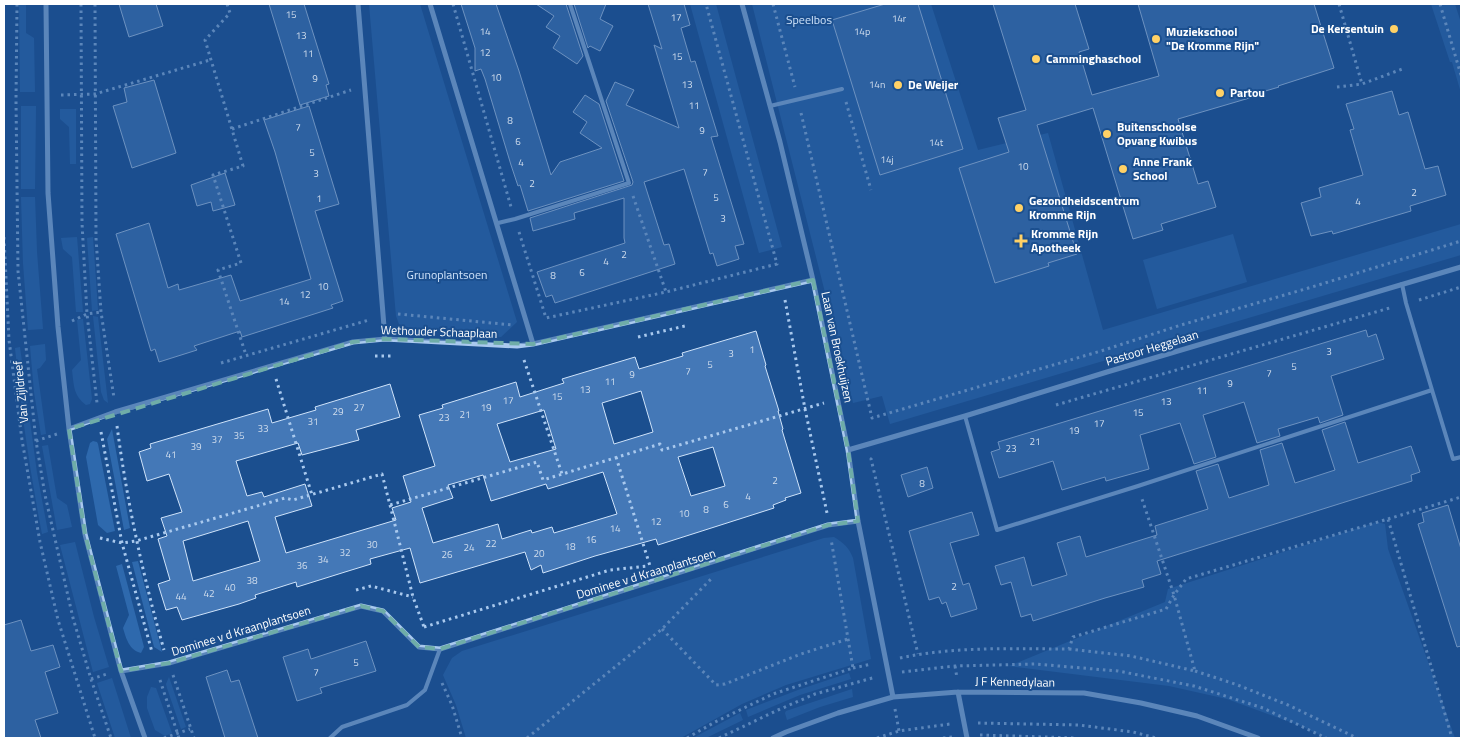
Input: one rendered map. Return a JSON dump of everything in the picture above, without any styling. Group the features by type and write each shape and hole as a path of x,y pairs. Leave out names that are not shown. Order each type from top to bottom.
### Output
{"street":[{"path":"46,4 48,193 58,327 69,429 85,534 121,671 145,738"},
{"path":"358,4 385,339"},
{"path":"430,4 498,223 533,344"},
{"name":"Laan van Broekhuijzen","path":"742,4 770,106 813,280 848,450 858,520 893,697"},
{"name":"Pastoor Heggelaan","path":"848,450 1461,267"},
{"name":"Wethouder Schaaplaan","path":"69,429 115,412 353,342 385,339 517,346 533,344 813,280"},
{"name":"Dominee v d Kraanplantsoen","path":"121,671 169,663 361,606 383,611 419,647 440,649 828,525 858,520"},
{"path":"958,692 966,736"},
{"name":"J F Kennedylaan","path":"773,738 838,713 893,697 958,692 1084,693 1141,703 1197,716 1258,738"},
{"path":"786,732 786,738"}],"lane":[{"path":"498,223 515,220 629,183 570,4"},
{"path":"770,106 842,90"},
{"path":"1402,284 1453,460 1461,457"},
{"path":"965,416 996,530 1138,486 1432,390"},
{"path":"330,738 342,727 407,705 425,690 440,649"}],"path":[{"name":"Van Zijldreef","path":"17,4 18,272 36,441 49,513 73,618 111,738"},
{"path":"81,4 82,223 87,314 98,418 122,543 155,666 179,738"},
{"path":"95,4 96,238 101,312 121,453 136,541 169,663 194,738"},
{"path":"227,4 230,13 205,40 243,166 213,175 241,263 218,270 246,355"},
{"path":"453,4 515,220 546,318 552,317"},
{"path":"218,365 246,355 383,317 401,314 517,325 666,292 776,264 706,4"},
{"name":"Laan van Broekhuijzen","path":"773,4 798,99 872,418"},
{"path":"1339,4 1362,84"},
{"path":"1440,4 1461,75"},
{"path":"48,95 95,94 210,60"},
{"path":"1338,87 1362,84 1405,68"},
{"path":"232,129 352,90"},
{"path":"842,90 871,190"},
{"path":"629,183 666,292"},
{"path":"4,237 9,340 22,440 40,542 58,620 95,738"},
{"name":"Pastoor Heggelaan","path":"872,418 1101,351 1461,241"},
{"path":"1054,406 1461,287"},
{"path":"776,304 786,302"},
{"path":"58,327 87,314 101,312"},
{"path":"634,338 690,325"},
{"path":"517,346 524,360 562,474"},
{"path":"374,356 400,356"},
{"path":"516,360 533,358"},
{"path":"272,366 312,495"},
{"path":"276,379 285,377"},
{"path":"114,398 123,395"},
{"path":"390,505 537,462 543,480 660,444 662,450 837,399"},
{"path":"36,441 69,429"},
{"path":"880,456 871,459 918,654"},
{"path":"424,627 610,570 650,566 616,458"},
{"path":"85,534 122,543 136,541 285,498 293,500 382,474 413,597 424,627 419,647"},
{"path":"1138,486 1174,595 1195,671"},
{"path":"1069,649 1072,637 1166,609 1186,579 1461,497"},
{"path":"818,512 827,509"},
{"path":"1388,518 1452,738"},
{"path":"527,738 662,629 731,557"},
{"path":"662,629 716,685 725,684 801,654 848,639"},
{"path":"853,668 918,654 984,648 1069,649 1131,656 1195,671 1236,684 1288,704 1357,738"},
{"path":"440,679 452,704 462,738"},
{"path":"893,697 899,731"},
{"path":"877,738 899,731 964,723 1079,725 1132,732 1156,738"},
{"path":"164,738 190,729"},
{"path":"1312,738 1315,732"},
{"path":"943,738 966,736 1077,738"}],"highlighted area":[{"path":"813,280 848,450 858,521 828,525 440,649 419,647 383,611 361,606 169,663 121,671 85,534 69,429 353,342 385,339 533,344"}],"green space":[{"path":"19,4 26,4 26,33 34,38 35,92 20,92"},
{"name":"Grunoplantsoen","path":"369,4 420,4 517,322 501,337 410,328 399,324 396,316"},
{"path":"690,4 716,4 782,247 759,253"},
{"name":"Speelbos","path":"752,4 931,4 978,150 1048,133 1103,330 1461,224 1461,255 890,424 882,396 853,403"},
{"path":"1431,4 1455,4 1461,23 1461,93 1452,62 1450,62"},
{"path":"21,106 36,106 35,189 21,189"},
{"path":"60,109 76,109 76,164 70,164 69,127 60,119"},
{"path":"21,197 35,197 43,329 28,330"},
{"path":"1233,234 1247,282 1157,309 1143,260"},
{"path":"77,237 83,312 76,312 72,257 63,249 61,238"},
{"path":"93,237 98,310 92,311 87,238"},
{"path":"93,316 98,317 108,403 104,400 101,392"},
{"path":"83,319 92,399 90,404 86,405 76,393 72,370 81,360 77,320"},
{"path":"45,344 46,360 37,369 46,434 41,435 34,392 30,346"},
{"path":"20,347 37,473 48,532 42,534 20,394 15,348"},
{"path":"112,429 130,528 124,530 107,439"},
{"path":"93,441 98,444 115,531 107,533 98,525 86,457 90,443"},
{"path":"48,445 57,498 67,505 72,527 57,530 42,446"},
{"path":"1377,522 1385,524 1388,549 1455,738 1326,738 1301,726 1227,699 1169,686 1009,666 1165,602 1168,589"},
{"path":"834,537 846,546 853,558 871,659 786,685 742,704 681,738 466,738 456,705 443,675 452,658 462,651 824,538"},
{"path":"75,542 109,667 93,672 60,545"},
{"path":"138,561 162,652 154,647 132,562"},
{"path":"122,564 144,647 141,653 131,646 123,628 129,615 116,566"},
{"path":"849,673 851,679 800,695 748,717 746,710"},
{"path":"169,677 186,727 181,729 166,684"},
{"path":"112,678 131,738 115,738 97,683"},
{"path":"151,687 156,688 172,733 165,736 155,730 147,708 147,697"},
{"path":"852,689 853,697 787,720 786,711"},
{"path":"740,713 743,720 706,738 693,738"}],"building":[{"path":"119,4 156,4 163,26 129,37"},
{"path":"269,4 304,4 329,84 326,85 329,96 300,105"},
{"path":"461,4 496,4 551,175 560,162 602,148 580,133 587,122 573,112 585,95 599,104 624,181 528,211 520,185 518,186 511,165 485,79 481,69 475,71 475,48"},
{"path":"536,4 566,4 583,56 577,64 553,48 560,36 546,27 554,16"},
{"path":"574,4 606,4 600,19 613,26 600,51 590,46 588,48"},
{"path":"648,4 684,4 690,25 681,28 691,62 695,61 718,136 711,137 744,244 735,246 739,259 717,266 713,253 710,254 684,169 644,182 664,245 669,244 675,264 555,303 552,295 546,297 537,272 625,243 624,198 574,213 575,219 533,231 530,218 632,185 633,182 606,101 615,82 634,90 626,105 679,128 654,45 662,49"},
{"name":"De Weijer","path":"885,4 918,4 963,149 880,175 832,20"},
{"path":"993,4 1075,4 1089,49 1079,52 1092,95 1159,76 1138,4 1314,4 1334,68 1278,86 1262,92 1263,94 1178,119 1198,184 1208,181 1216,207 1161,224 1163,230 1133,239 1093,108 1037,125 1077,254 1048,263 1049,266 995,283 959,168 1009,152 998,118 1026,110"},
{"path":"154,80 176,153 132,168 113,106 127,102 124,88"},
{"path":"1392,91 1399,115 1408,112 1425,169 1438,166 1446,195 1410,206 1411,211 1333,234 1332,231 1311,236 1301,203 1321,197 1319,188 1363,175 1350,130 1354,129 1346,104"},
{"path":"309,106 339,204 315,211 343,301 331,305 333,308 242,337 240,331 194,346 197,350 159,362 155,349 151,351 116,234 149,223 168,288 178,284 179,290 231,275 240,301 311,279 264,120"},
{"path":"225,173 235,205 213,211 211,202 197,206 191,185"},
{"path":"1366,330 1368,337 1376,334 1384,359 1331,376 1343,415 1320,423 1318,417 1278,429 1280,436 1257,443 1244,402 1203,415 1216,457 1194,464 1180,423 1140,435 1149,469 1106,481 1105,477 1062,490 1053,461 999,478 991,452 1000,449 998,442"},
{"path":"756,331 801,493 785,498 786,500 773,505 774,508 658,545 656,539 543,573 541,565 531,570 525,552 420,583 410,548 370,559 371,564 297,587 296,582 255,595 256,598 239,604 182,620 177,607 166,610 158,584 170,580 158,539 167,536 161,518 182,512 169,474 147,481 139,452 151,448 150,444 268,409 272,423 316,410 315,407 390,384 400,417 356,430 359,440 302,455 298,443 236,461 247,496 262,492 264,497 305,484 312,506 275,517 286,553 396,520 392,508 411,502 403,476 435,466 419,415 443,408 442,405 516,382 520,397 564,383 562,379 635,357 639,369 683,356 682,353","holes":["641,391 653,432 614,444 602,403","544,410 556,449 510,462 497,424","713,447 725,486 691,496 678,457","603,472 617,514 554,533 552,527 532,533 531,530 502,539 498,524 433,543 422,508 453,498 448,485 483,475 491,501 546,484 548,489","248,521 260,561 193,581 183,541"]},
{"path":"1345,422 1358,463 1411,446 1420,472 1411,475 1412,481 1157,561 1161,574 1142,580 1144,587 1033,621 1031,614 1021,617 1011,582 1001,585 995,566 1024,557 1032,586 1067,575 1057,543 1080,536 1086,557 1157,535 1155,526 1208,509 1196,471 1218,464 1229,498 1269,485 1260,450 1282,443 1295,483 1335,470 1322,430"},
{"path":"927,467 933,488 908,497 901,475"},
{"path":"1448,505 1461,549 1461,646 1457,647 1418,524 1424,522 1422,513"},
{"path":"972,512 979,535 950,543 963,585 969,583 977,609 951,617 946,602 942,604 939,597 929,600 909,531"},
{"path":"21,620 31,651 53,645 60,667 45,672 58,713 35,720 41,738 4,738 4,625"},
{"path":"366,641 376,671 320,688 322,693 297,701 283,657 308,649 311,659"},
{"path":"227,670 231,682 239,680 258,738 225,738 206,677"}],"place":[{"name":"De Kersentuin","path":"1394,29"},
{"name":"Muziekschool \"De Kromme Rijn\"","path":"1156,39"},
{"name":"Camminghaschool","path":"1036,59"},
{"name":"De Weijer","path":"898,85"},
{"name":"Partou","path":"1220,93"},
{"name":"Buitenschoolse Opvang Kwibus","path":"1107,134"},
{"name":"Anne Frank School","path":"1123,169"},
{"name":"Gezondheidscentrum Kromme Rijn","path":"1019,208"},
{"name":"Kromme Rijn Apotheek","path":"1021,241"}]}
